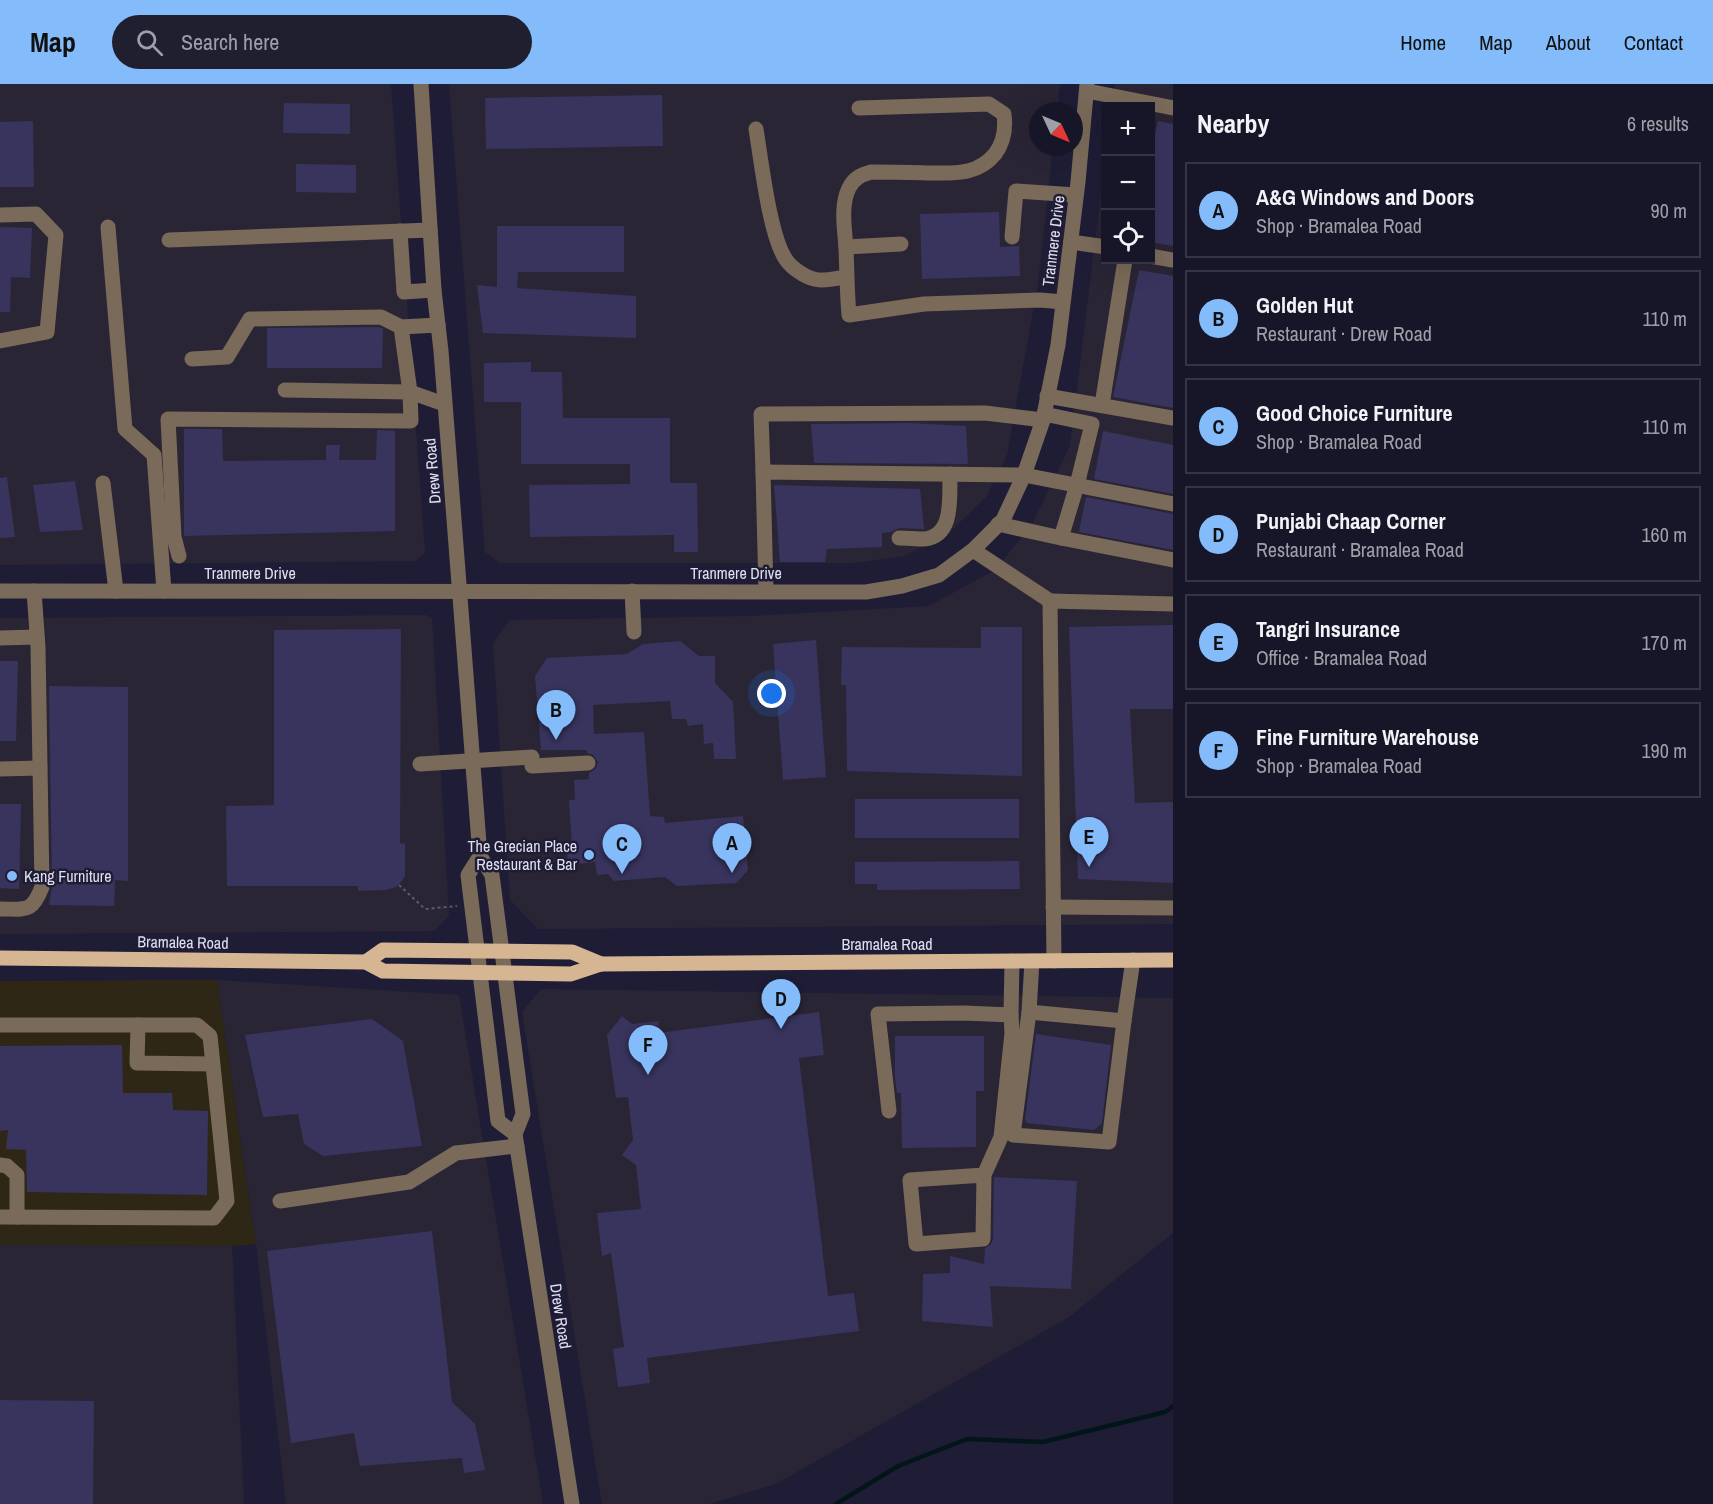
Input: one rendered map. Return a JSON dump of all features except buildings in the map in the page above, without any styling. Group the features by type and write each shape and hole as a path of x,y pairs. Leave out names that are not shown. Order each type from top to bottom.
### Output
{"main road":[{"name":"Bramalea Road","path":"366,962 383,950 501,951 572,952 601,964"},
{"name":"Bramalea Road","path":"0,958 366,962 383,971 505,974 571,974 601,964 1173,960"}],"street":[{"name":"Drew Road","path":"421,84 434,290 480,856 492,875 523,1114 516,1140 572,1504"},
{"path":"1087,88 1136,102"},
{"name":"Tranmere Drive","path":"0,591 866,591 902,586 939,575 973,550 1003,520 1024,474 1043,417 1058,345 1087,88"},
{"path":"859,108 989,104 1005,114 1005,130 998,150 987,163 977,170 961,173 871,172 860,175 848,189 845,202 849,315 924,304 1040,300 1063,302"},
{"path":"1155,106 1173,108"},
{"path":"756,129 768,203 779,246 787,261 815,280 846,277"},
{"path":"1012,237 1016,191 1076,195"},
{"path":"0,215 36,214 56,234 47,332 0,341"},
{"path":"108,227 125,429 153,455 165,591"},
{"path":"169,240 430,230"},
{"path":"400,231 404,292 434,290"},
{"path":"1071,242 1101,246"},
{"path":"846,247 901,244"},
{"path":"1155,257 1173,260"},
{"path":"1102,405 1124,264"},
{"path":"192,359 227,357 250,319 381,317 401,327 438,325"},
{"path":"179,556 174,537 168,419 411,421 410,392 401,327"},
{"path":"285,390 410,392 444,404"},
{"path":"1047,396 1173,418"},
{"path":"766,591 761,414 985,412 1092,424 1061,538"},
{"path":"763,472 1024,474 1173,504"},
{"path":"899,538 926,539 941,532 947,520 950,474"},
{"path":"104,483 116,591"},
{"path":"998,524 1173,560"},
{"path":"973,550 1050,601 1173,604"},
{"path":"0,909 27,909 36,902 42,887 34,591"},
{"path":"632,591 634,632"},
{"path":"1050,601 1054,961"},
{"path":"0,638 37,637"},
{"path":"420,764 473,761 588,763"},
{"path":"0,769 40,768"},
{"name":"Drew Road","path":"480,856 468,875 498,1121 516,1140"},
{"path":"1053,907 1173,908"},
{"path":"1032,961 1029,1012 1013,1135 1109,1142 1133,960"},
{"path":"984,1175 910,1180 916,1244 983,1239 984,1175 1000,1137 1012,1033 1011,961"},
{"path":"889,1111 878,1014 964,1012 1011,1015"},
{"path":"1029,1012 1124,1021"},
{"path":"0,1025 197,1024 210,1036 227,1201 214,1218 0,1217"},
{"path":"138,1025 137,1063 212,1064"},
{"path":"280,1201 409,1182 456,1153 516,1140"},
{"path":"0,1166 8,1166 17,1176 17,1218"}],"path":[{"path":"399,885 425,909 454,907 471,902"}],"shaded area":[{"path":"0,84 391,84 425,553 416,561 0,565"},
{"path":"449,84 1060,84 1058,102 1029,102 1029,156 1052,156 1038,284 1007,455 986,497 949,533 904,556 854,563 500,563 485,552"},
{"path":"1115,84 1173,84 1173,924 538,929 510,900 493,643 510,620 751,616 929,606 995,570 1032,524 1070,446 1101,193 1101,264 1155,264 1155,102 1113,102"},
{"path":"426,615 432,618 449,916 434,931 0,934 0,618"},
{"path":"217,980 256,1244 232,1246 0,1245 0,981"},
{"path":"217,980 459,995 543,1504 286,1504 256,1244"},
{"path":"541,989 1173,998 1173,1233 1069,1317 776,1484 709,1504 602,1504 522,1012"},
{"path":"0,1245 232,1246 244,1504 0,1504"}],"waterway":[{"path":"836,1504 898,1466 967,1439 1043,1442 1165,1412 1173,1406"}],"place":[{"name":"Golden Hut","path":"556,740"},
{"name":"The Grecian Place Restaurant & Bar","path":"589,855"},
{"name":"Tangri Insurance","path":"1089,867"},
{"name":"A&G Windows and Doors","path":"732,873"},
{"name":"Good Choice Furniture","path":"622,874"},
{"name":"Kang Furniture","path":"12,876"},
{"name":"Punjabi Chaap Corner","path":"781,1029"},
{"name":"Fine Furniture Warehouse","path":"648,1075"}]}
